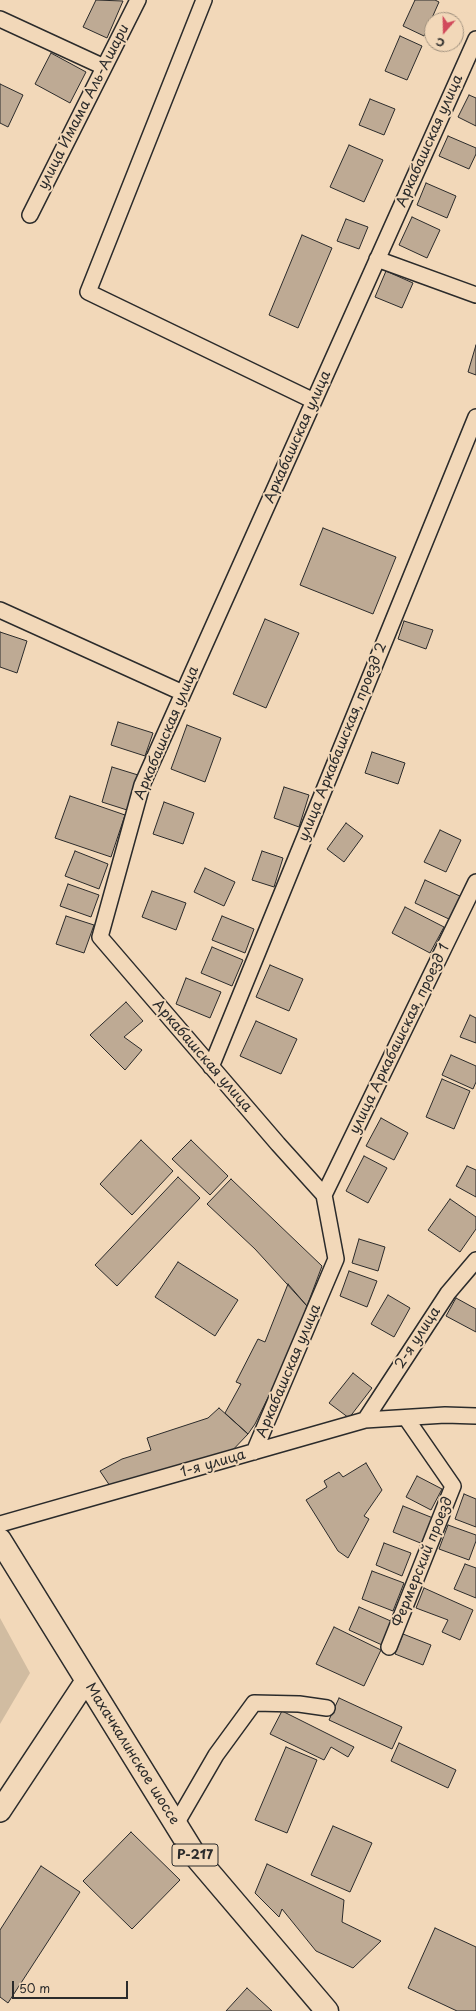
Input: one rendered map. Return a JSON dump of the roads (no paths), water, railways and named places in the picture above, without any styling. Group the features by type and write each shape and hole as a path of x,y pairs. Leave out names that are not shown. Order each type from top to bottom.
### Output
{"highway":[{"name":"Махачкалинское шоссе","path":"0,1540 196,1857 326,2010"}],"main road":[{"path":"0,1811 86,1681"}],"street":[{"name":"улица Имама Аль-Ашари","path":"30,215 138,0"},
{"path":"204,0 88,292 314,401"},
{"path":"0,19 104,67"},
{"name":"Аркабашская улица","path":"254,1452 336,1259 324,1195 211,1067 100,937 142,785 476,39"},
{"path":"377,259 476,295"},
{"name":"улица Аркабашская, проезд 2","path":"211,1067 476,417"},
{"path":"0,610 184,693"},
{"name":"улица Аркабашская, проезд 1","path":"324,1195 476,882"},
{"name":"2-я улица","path":"365,1420 448,1293 476,1260"},
{"name":"1-я улица","path":"0,1524 365,1420 444,1415 476,1416"},
{"name":"Фермерский проезд","path":"389,1648 453,1486 406,1418"},
{"path":"176,1824 216,1755 254,1703 299,1704 326,1708"}]}
